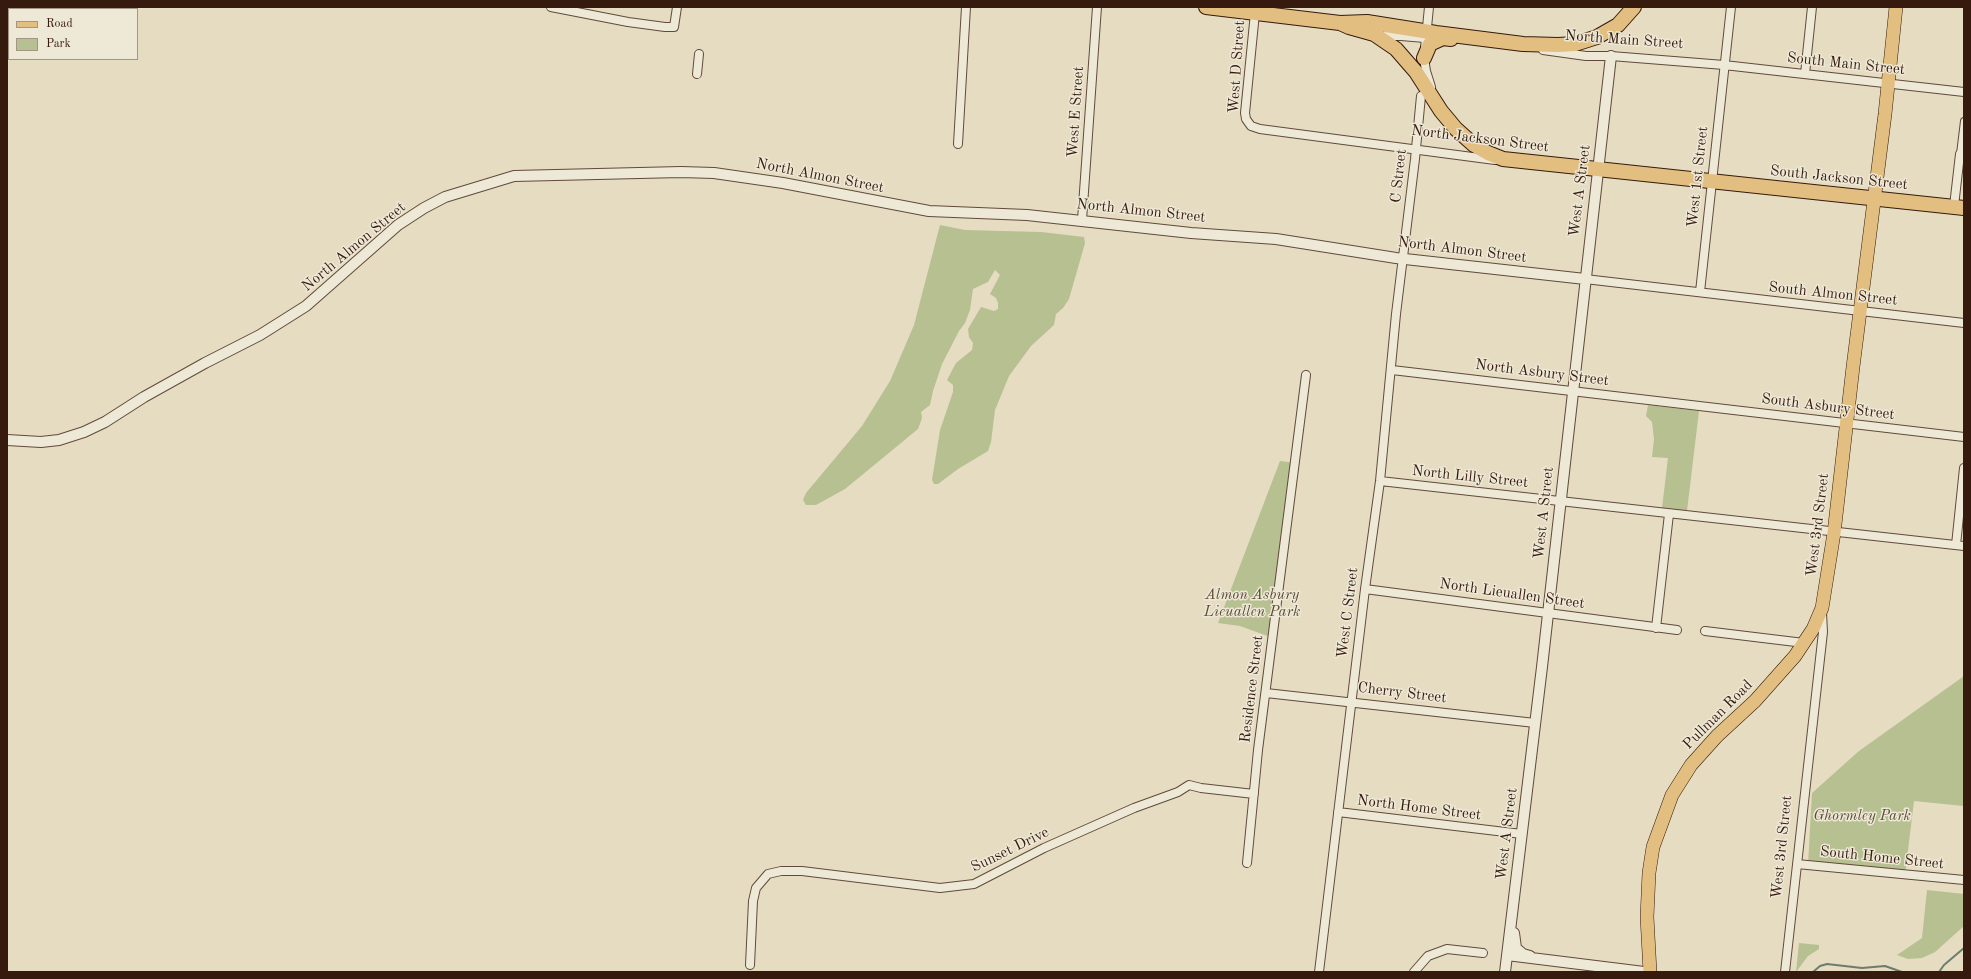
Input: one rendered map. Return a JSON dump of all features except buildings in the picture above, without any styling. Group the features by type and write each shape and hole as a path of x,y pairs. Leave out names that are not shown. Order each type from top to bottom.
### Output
{"highway":[{"name":"North Main Street","path":"1206,7 1256,10 1340,23 1367,22 1426,35 1473,38 1523,44 1575,44 1597,37 1618,25 1634,7"},
{"name":"North Main Street","path":"1340,23 1348,27 1374,34 1392,46 1404,57 1416,72 1456,129 1474,145 1503,159"},
{"path":"1424,58 1427,49 1437,40 1443,38 1462,40 1473,38"},
{"name":"North Jackson Street","path":"1503,159 1710,181"},
{"name":"South Jackson Street","path":"1710,181 1959,207"}],"main road":[{"name":"West 3rd Street","path":"1822,608 1834,532 1896,7"},
{"name":"Pullman Road","path":"1650,972 1647,917 1649,873 1653,848 1672,795 1691,765 1783,671 1804,643 1822,608"}],"street":[{"path":"551,7 628,22 665,27 674,27 677,7"},
{"path":"958,144 966,7"},
{"name":"West E Street","path":"1082,220 1098,7"},
{"path":"1429,7 1424,58 1426,71 1438,105"},
{"name":"West 1st Street","path":"1700,292 1710,181 1731,7"},
{"path":"1805,74 1812,7"},
{"name":"West D Street","path":"1248,124 1244,113 1256,10"},
{"name":"North Main Street","path":"1374,34 1388,37 1426,35"},
{"name":"North Main Street","path":"1523,44 1546,51 1591,57 1610,56 1724,65"},
{"path":"697,74 699,54"},
{"name":"West A Street","path":"1505,972 1548,612 1610,56"},
{"name":"South Main Street","path":"1724,65 1964,92"},
{"name":"C Street","path":"1404,259 1421,96"},
{"path":"1959,207 1960,154 1964,121"},
{"name":"North Jackson Street","path":"1248,124 1260,130 1416,149 1430,153 1483,159 1503,159"},
{"name":"North Almon Street","path":"7,440 41,442 59,440 84,432 105,422 144,397 205,363 260,335 306,306 398,225 424,208 445,196 514,176 681,172 714,173 783,183 929,211 1027,215 1191,233 1234,235 1305,242 1404,259 1700,292"},
{"name":"West C Street","path":"1319,972 1351,701 1380,481 1392,370 1396,314 1404,259"},
{"name":"South Almon Street","path":"1700,292 1964,323"},
{"name":"North Asbury Street","path":"1392,370 1688,404"},
{"name":"Residence Street","path":"1247,863 1266,693 1306,375"},
{"name":"South Asbury Street","path":"1688,404 1964,437"},
{"path":"1960,546 1964,468"},
{"name":"North Lilly Street","path":"1380,481 1960,546"},
{"path":"1656,628 1672,514"},
{"name":"North Lieuallen Street","path":"1365,589 1677,630"},
{"name":"West 3rd Street","path":"1785,972 1823,632 1822,608"},
{"path":"1705,631 1804,643"},
{"name":"Cherry Street","path":"1266,693 1351,701 1535,724"},
{"name":"Sunset Drive","path":"750,965 753,901 756,888 768,874 776,872 802,871 940,888 974,884 1044,848 1134,808 1178,792 1189,784 1201,788 1254,794"},
{"name":"North Home Street","path":"1338,812 1522,834"},
{"name":"South Home Street","path":"1797,864 1964,880"},
{"path":"1516,883 1514,940 1516,948 1523,954 1550,961"},
{"path":"1414,972 1428,956 1443,950 1483,953"},
{"path":"1507,955 1644,972"}],"green space":[{"path":"940,225 965,230 1041,232 1084,237 1085,243 1069,299 1063,308 1056,314 1054,325 1031,346 1009,376 995,410 991,442 988,451 958,469 938,484 934,484 932,480 940,430 953,392 953,385 947,380 956,363 972,350 973,343 969,337 968,329 981,307 994,311 998,309 996,298 990,294 1000,275 995,270 988,282 973,289 970,310 965,323 959,331 942,364 930,405 921,412 922,418 918,429 845,489 816,505 806,505 803,500 806,493 862,426 890,381 914,325"},
{"path":"1648,405 1699,411 1687,511 1662,508 1668,458 1652,457 1654,439 1652,422 1646,416"},
{"name":"Almon Asbury Lieuallen Park","path":"1280,461 1296,463 1273,638 1240,626 1218,623"},
{"name":"Ghormley Park","path":"1964,676 1964,806 1914,801 1905,875 1808,865 1812,793 1859,751"},
{"path":"1927,890 1964,894 1964,926 1935,952 1922,958 1908,959 1897,955 1922,938"},
{"path":"1799,943 1819,945 1819,949 1808,956 1796,972"}],"waterway":[{"path":"1939,972 1944,965 1964,948"},
{"path":"1813,972 1820,966 1827,964 1862,968 1885,966 1902,972"}]}
